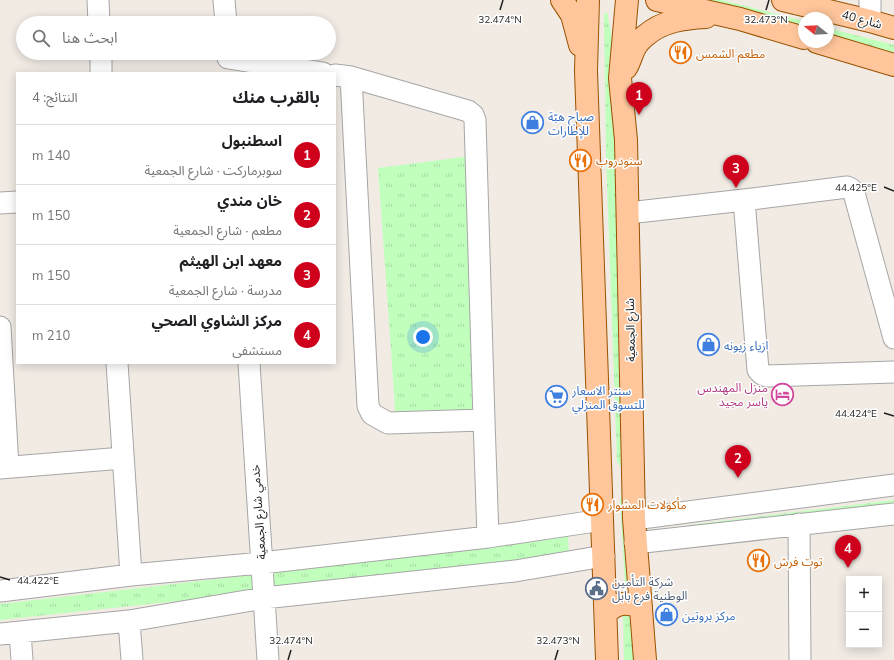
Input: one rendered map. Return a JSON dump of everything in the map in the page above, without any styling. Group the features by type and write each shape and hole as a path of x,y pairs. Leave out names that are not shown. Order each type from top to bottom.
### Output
{"main road":[{"path":"562,0 572,15 586,71"},
{"path":"588,0 586,71 607,660"},
{"name":"شارع الجمعية","path":"627,0 620,78 626,140 635,543 645,660"},
{"path":"657,0 740,19 798,36"},
{"name":"شارع 40","path":"783,0 870,10 894,28"},
{"path":"620,78 627,67 632,52 638,42 650,32 664,24 690,18 706,17 740,19"},
{"path":"834,47 894,65"},
{"path":"604,584 613,591 622,594 629,592 638,579"},
{"path":"606,613 612,607 621,604 632,604 641,607"}],"street":[{"path":"98,0 99,16"},
{"path":"224,0 225,16"},
{"path":"100,60 101,72"},
{"path":"229,62 314,72"},
{"path":"484,420 388,423 372,414 368,406 343,76 468,111 473,115 475,120 488,537"},
{"path":"628,212 744,200 846,187 851,188 854,193 894,338"},
{"path":"744,200 758,370 767,376 894,372"},
{"path":"0,203 16,202"},
{"path":"0,327 4,468 123,458"},
{"path":"117,364 131,576"},
{"name":"خدمي شارع الجمعية","path":"249,364 268,660"},
{"path":"634,519 894,486"},
{"path":"635,543 894,514"},
{"path":"0,591 488,537 602,520"},
{"path":"799,524 800,660"},
{"path":"22,660 10,633 129,621 264,598 515,571 604,556"},
{"path":"129,621 132,660"}],"green space":[{"path":"672,0 722,0 798,19 798,33"},
{"path":"607,12 620,78 628,466 620,466 617,461 606,156 604,14"},
{"path":"834,30 894,45 894,58 834,43"},
{"path":"471,156 479,410 395,411 378,168"},
{"path":"623,495 634,587 628,587 625,584 620,499"},
{"path":"894,500 894,514 690,539 689,525"},
{"path":"568,536 569,554 274,588 273,571"},
{"path":"252,575 253,593 0,620 0,604"},
{"path":"634,608 640,660 624,660 623,617 625,612"}],"place":[{"name":"مطعم الشمس","path":"681,53"},
{"name":"اسطنبول","path":"639,115"},
{"name":"صباح هبّة للإطارات","path":"533,123"},
{"name":"سنودروب","path":"580,160"},
{"name":"معهد ابن الهيثم","path":"736,188"},
{"name":"ازياء زيونه","path":"708,345"},
{"name":"منزل المهندس ياسر مجيد","path":"783,394"},
{"name":"سنتر الاسعار للتسوق المنزلي","path":"556,397"},
{"name":"خان مندي","path":"738,478"},
{"name":"مأكولات المشوار","path":"593,504"},
{"name":"توت فرش","path":"758,561"},
{"name":"مركز الشاوي الصحي","path":"848,568"},
{"name":"شركة التأمين الوطنية فرع بابل","path":"596,588"},
{"name":"مركز بروتين","path":"667,615"}]}
